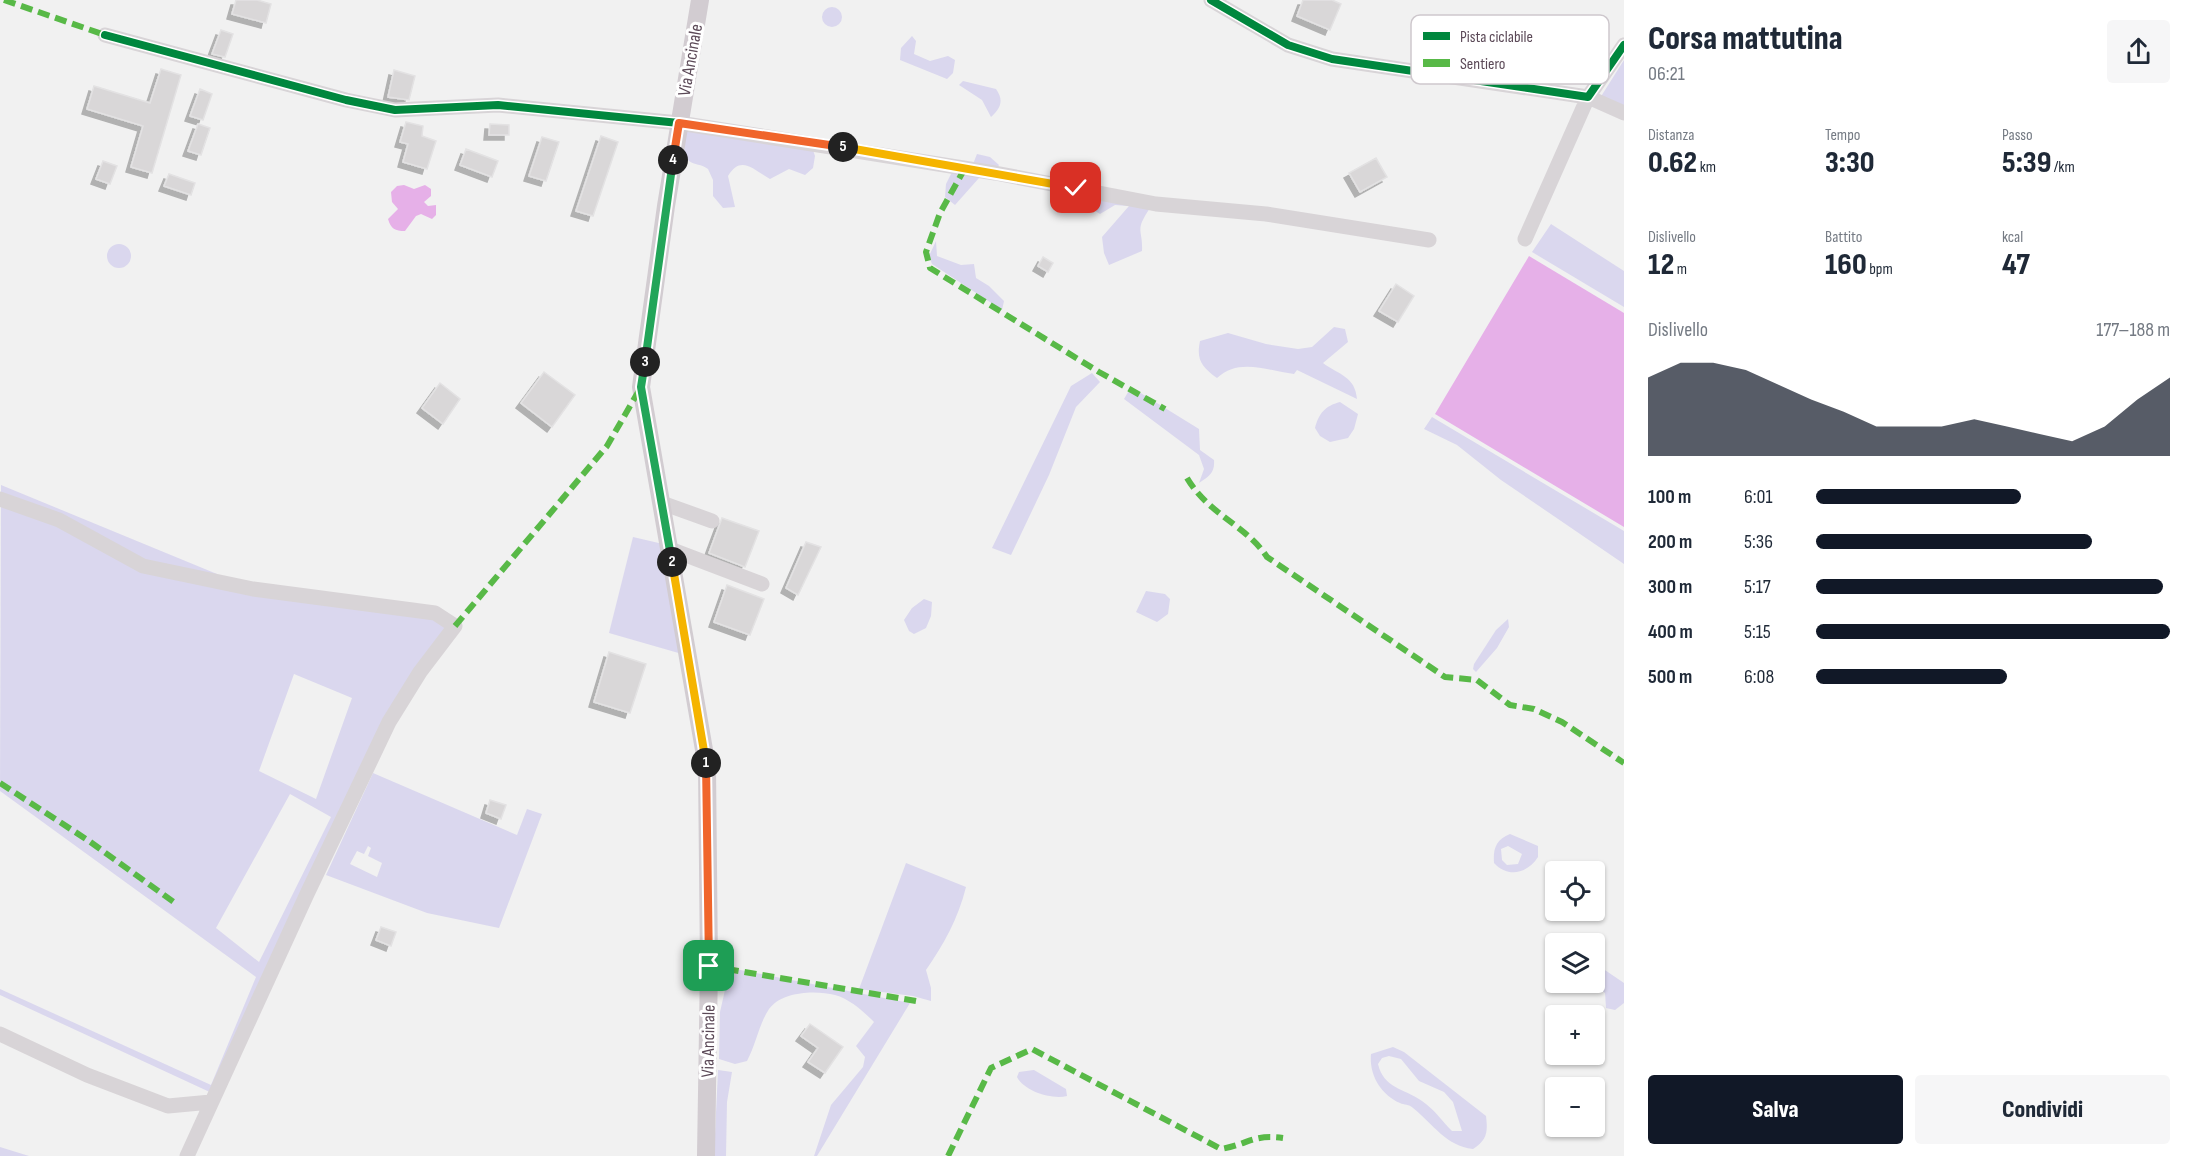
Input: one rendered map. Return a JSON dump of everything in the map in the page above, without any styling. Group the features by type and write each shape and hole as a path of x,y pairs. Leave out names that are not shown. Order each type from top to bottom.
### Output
{"main road":[{"name":"Via Ancinale","path":"700,0 679,123 641,387 707,767 706,1156"}],"street":[{"path":"1211,0 1288,45 1332,59 1411,71"},
{"path":"105,35 346,100 395,110 498,105 679,123 995,173 1156,204 1266,214 1429,240"},
{"path":"1609,67 1624,45"},
{"path":"1500,84 1588,97 1624,113"},
{"path":"1525,239 1588,97 1597,84"},
{"path":"0,499 58,520 143,566 253,589 435,613 455,626 420,672 389,722 211,1102 188,1156"},
{"path":"662,503 712,521"},
{"path":"670,549 762,584"},
{"path":"0,1034 87,1075 168,1106 211,1102"}],"shaded area":[{"path":"832,7 839,10 842,17 839,24 832,27 825,24 822,17 825,10"},
{"path":"912,36 916,41 914,54 930,61 948,56 955,60 953,73 947,79 900,60 901,48"},
{"path":"1624,60 1624,110 1600,98"},
{"path":"963,81 996,89 1000,97 1000,104 991,117 982,100 959,85"},
{"path":"688,126 813,150 815,156 813,168 805,175 789,169 770,179 753,168 738,166 728,176 735,207 723,208 713,196 713,180 708,169 689,161 686,157 684,144"},
{"path":"977,154 990,157 999,165 996,170 979,178 955,205 945,197 946,184 957,162 973,164"},
{"path":"404,185 414,189 425,185 431,189 431,196 424,202 428,206 436,205 436,215 432,219 421,214 416,216 405,231 399,231 394,229 388,219 398,209 392,202 391,192 397,186"},
{"path":"1058,193 1150,208 1140,230 1142,251 1109,265 1104,253 1102,237 1129,206 1115,205 1100,214 1087,206 1058,199"},
{"path":"1551,224 1624,271 1624,307 1532,252"},
{"path":"936,241 937,256 961,265 974,264 976,278 989,286 1004,301 1002,310 932,264 929,256"},
{"path":"119,244 128,247 131,256 128,265 119,268 110,265 107,256 110,247"},
{"path":"1529,256 1624,313 1624,527 1435,414"},
{"path":"1334,327 1345,329 1348,342 1323,363 1350,381 1356,391 1357,399 1297,370 1294,374 1244,367 1235,368 1217,378 1207,370 1200,358 1200,341 1228,333 1266,344 1298,349 1312,347"},
{"path":"1092,373 1100,382 1076,407 1049,475 1011,555 992,548 1071,386"},
{"path":"1131,387 1199,429 1200,450 1214,460 1212,471 1208,476 1199,483 1204,469 1199,455 1124,399"},
{"path":"1340,402 1358,414 1354,429 1348,438 1330,442 1320,436 1315,428 1323,411"},
{"path":"1432,417 1624,531 1624,564 1501,480 1457,445 1424,429"},
{"path":"1,485 217,574 214,581 435,614 452,624 416,670 214,1094 0,995 0,989 211,1085 256,977 0,791","holes":["294,674 352,698 316,799 259,771","290,794 331,817 259,962 216,928"]},
{"path":"633,537 663,544 682,654 609,633"},
{"path":"1146,591 1165,594 1170,599 1168,614 1157,622 1136,612"},
{"path":"924,599 932,602 931,616 926,628 914,634 909,631 904,620 912,608"},
{"path":"1508,619 1509,627 1497,648 1476,672 1473,669 1474,664 1496,630"},
{"path":"373,773 517,835 527,809 542,814 499,928 427,913 326,875","holes":["368,846 371,848 368,856 382,863 377,877 350,864 357,851 364,854"]},
{"path":"1510,834 1538,846 1538,857 1534,863 1517,872 1499,868 1494,863 1494,853 1496,845","holes":["1508,846 1522,854 1518,864 1507,865 1502,860 1501,849"]},
{"path":"906,863 966,887 950,931 926,970 931,988 931,1001 913,996 859,989"},
{"path":"730,968 910,1003 817,1156 814,1156 831,1105 863,1067 865,1057 856,1046 874,1022 851,1003 835,995 809,992 791,995 775,1003 769,1009 747,1061 735,1064 719,1059 720,1012"},
{"path":"1605,970 1624,983 1624,1003 1615,1010 1606,1008"},
{"path":"1393,1047 1404,1052 1486,1116 1487,1127 1484,1139 1473,1149 1455,1144 1411,1107 1393,1099 1377,1083 1372,1069 1371,1054","holes":["1389,1056 1401,1059 1419,1081 1444,1092 1453,1102 1462,1131 1452,1131 1426,1104 1385,1078 1378,1064 1382,1058"]},
{"path":"718,1070 732,1072 727,1102 726,1156 714,1156"},
{"path":"1034,1070 1066,1089 1067,1096 1054,1097 1039,1093 1026,1086 1017,1077 1019,1072"},
{"path":"0,1147 29,1156 0,1156"}],"building":[{"path":"236,0 257,0 271,4 266,23 232,14"},
{"path":"1303,0 1332,0 1341,4 1330,30 1297,16"},
{"path":"221,30 233,34 225,57 212,54"},
{"path":"161,69 181,75 152,173 131,167 143,126 87,109 94,86 150,103"},
{"path":"394,70 415,76 409,100 388,97"},
{"path":"200,89 212,94 203,120 190,116"},
{"path":"406,122 423,126 422,136 436,141 427,169 403,162 408,144 400,142"},
{"path":"198,124 210,128 201,155 188,151"},
{"path":"490,124 509,125 509,135 489,135"},
{"path":"601,136 618,142 593,216 576,211"},
{"path":"542,137 559,142 546,181 529,176"},
{"path":"466,149 498,161 492,177 460,165"},
{"path":"1376,158 1387,177 1360,192 1349,173"},
{"path":"103,161 117,166 110,184 96,179"},
{"path":"169,174 195,183 191,195 164,186"},
{"path":"1043,257 1053,263 1048,272 1038,266"},
{"path":"1396,284 1414,296 1398,322 1379,311"},
{"path":"544,372 575,395 552,427 521,403"},
{"path":"440,383 460,399 443,424 422,408"},
{"path":"722,518 759,531 745,567 709,553"},
{"path":"806,542 821,547 798,595 786,588"},
{"path":"727,585 764,599 750,635 714,622"},
{"path":"609,652 646,664 630,713 594,702"},
{"path":"490,800 506,805 501,819 486,813"},
{"path":"381,927 396,932 391,946 376,940"},
{"path":"810,1024 843,1047 825,1073 808,1062 818,1048 801,1036"}],"marked path":[{"path":"4,0 105,35"},
{"path":"965,168 940,213 926,252 930,268 1099,372 1165,409"},
{"path":"455,626 607,446 641,387"},
{"path":"1187,478 1196,491 1216,511 1249,536 1267,557 1445,677 1477,680 1510,705 1534,709 1562,722 1624,763"},
{"path":"0,783 89,841 175,903"},
{"path":"709,966 916,1001"},
{"path":"948,1156 991,1068 1032,1049 1221,1149 1258,1138 1283,1138"}],"cycle path":[{"path":"1211,0 1288,45 1332,59 1411,71"},
{"path":"105,35 346,100 395,110 498,105 679,123"},
{"path":"1609,67 1624,45"},
{"path":"1500,84 1588,97 1597,84"}],"route":[{"path":"709,966 707,767 641,387 679,123 807,141 1076,188"}]}
